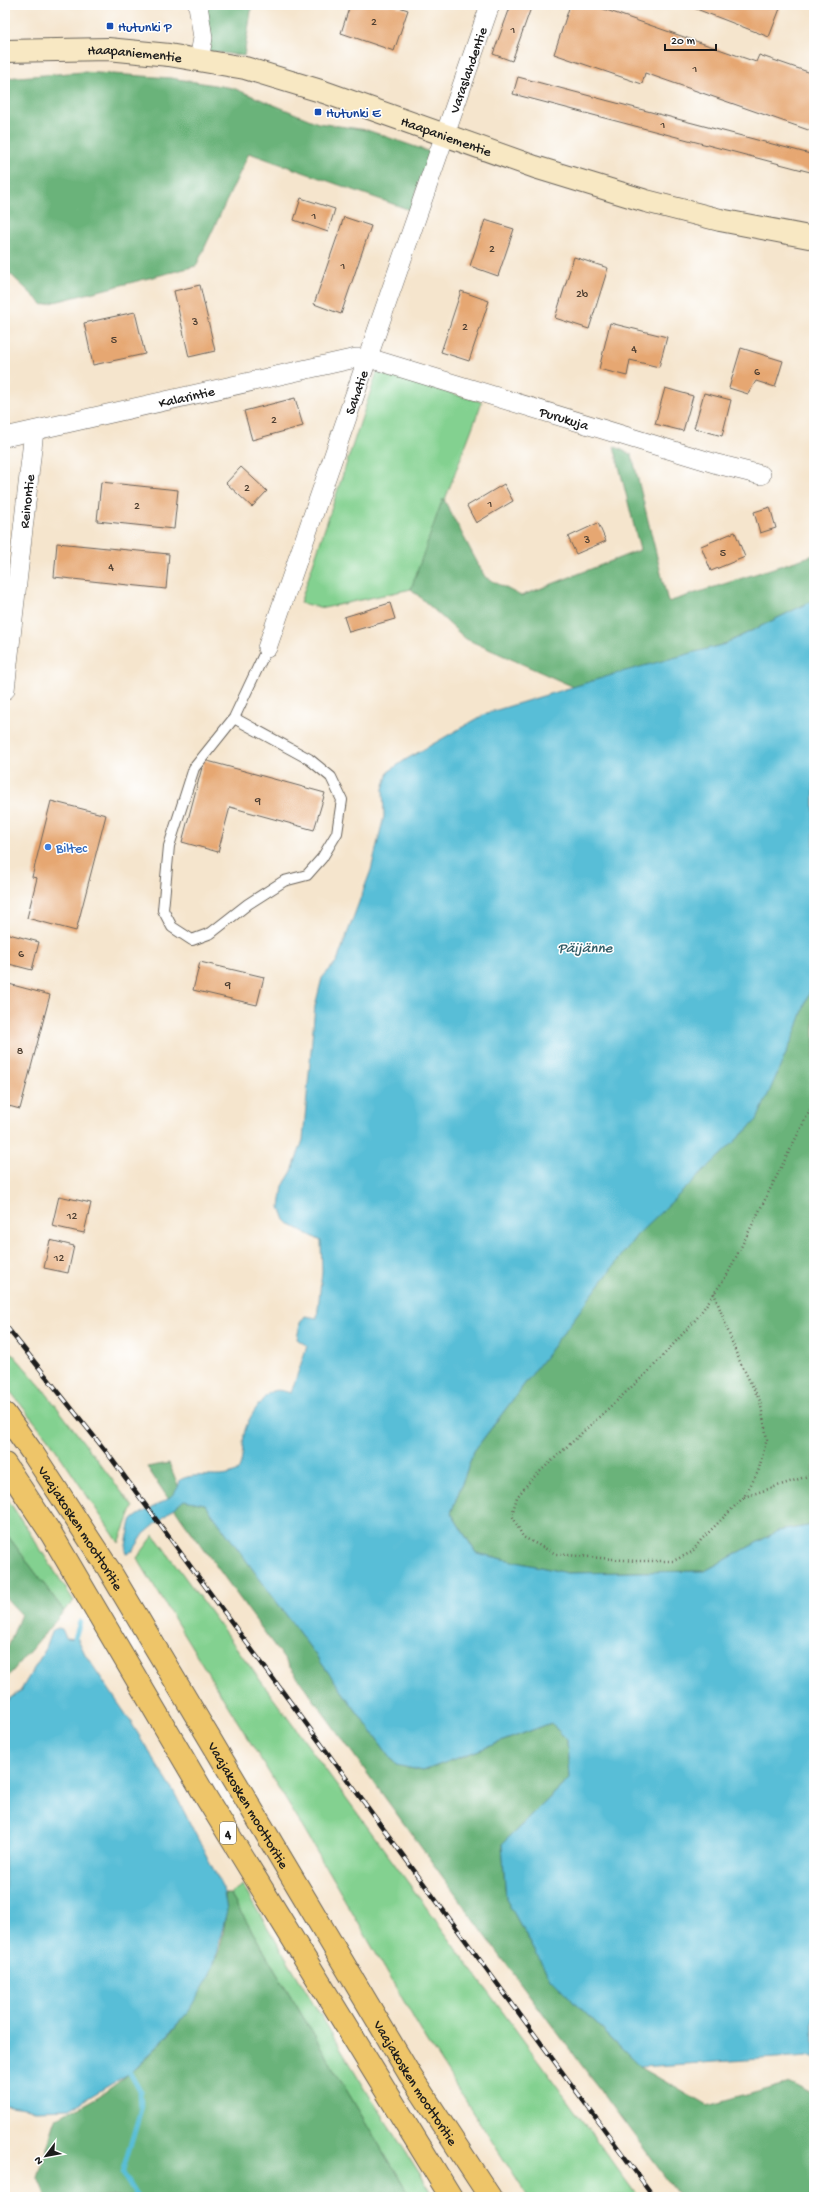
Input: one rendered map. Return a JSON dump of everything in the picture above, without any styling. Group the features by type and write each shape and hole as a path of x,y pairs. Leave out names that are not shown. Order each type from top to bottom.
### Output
{"highway":[{"name":"Vaajakosken moottoritie","path":"5,1414 34,1455 108,1568 410,2075 490,2197"},
{"name":"Vaajakosken moottoritie","path":"5,1464 52,1535 211,1806 451,2197"}],"street":[{"name":"Varaslahdentie","path":"446,135 490,5"},
{"path":"199,11 203,38 199,60"},
{"name":"Haapaniementie","path":"5,51 108,49 199,60 245,68 316,90 535,167 646,201 720,220 814,238"},
{"name":"Sahatie","path":"267,648 446,135"},
{"name":"Kalarintie","path":"5,437 356,358 369,358"},
{"name":"Purukuja","path":"369,358 717,464 761,475"},
{"name":"Reinontie","path":"5,690 34,431"}],"lane":[{"path":"234,718 309,760 331,777 342,800 337,832 322,858 307,875 284,881 248,904 211,933 192,940 172,927 163,910 168,846 194,768 234,718 267,648"}],"path":[{"path":"714,1293 738,1358 760,1401 767,1439 758,1472 744,1497 700,1540 692,1552 673,1561 635,1561 556,1554 523,1537 512,1515 517,1497 531,1480 650,1370 697,1318 714,1293 727,1275 814,1102"},
{"path":"744,1497 814,1474"}],"green space":[{"path":"205,5 252,5 244,56 208,51"},
{"path":"83,72 171,78 233,88 318,123 367,130 430,152 410,210 249,153 196,266 43,305 5,269 5,78"},
{"path":"377,372 482,402 411,589 324,608 300,603"},
{"path":"614,446 632,455 668,602 814,555 814,600 725,644 574,687 466,639 411,589 443,498 485,577 521,596 640,550"},
{"path":"814,972 814,1525 778,1531 705,1571 567,1573 476,1553 451,1513 474,1451 637,1234 757,1120"},
{"path":"5,1345 43,1389 133,1507 119,1543 50,1441 5,1385"},
{"path":"169,1463 184,1500 205,1504 396,1765 423,1771 551,1723 567,1740 569,1779 502,1844 506,1899 550,1978 640,2067 707,2106 790,2083 814,2095 814,2197 680,2197 501,1957 182,1519 147,1467"},
{"path":"5,1495 74,1601 64,1611 5,1532"},
{"path":"5,1532 64,1611 5,1680 5,1654 21,1614 5,1597"},
{"path":"154,1535 638,2197 528,2197 427,2041 300,1823 137,1558"},
{"path":"242,1885 372,2100 435,2197 410,2197 230,1894"},
{"path":"225,1894 230,1894 410,2197 46,2197 38,2178 56,2118 94,2099 123,2079 168,2035 189,2009 205,1982 218,1953 225,1924"}],"water":[{"name":"Päijänne","path":"814,600 814,979 795,1033 757,1120 637,1235 474,1451 451,1513 476,1553 567,1573 705,1571 778,1531 814,1525 814,2059 807,2056 640,2067 550,1978 506,1899 502,1844 569,1779 567,1740 551,1723 423,1771 396,1765 205,1504 184,1500 144,1534 133,1551 126,1553 125,1550 131,1521 137,1516 160,1504 173,1494 178,1488 180,1480 194,1476 224,1476 237,1471 241,1464 244,1434 249,1419 270,1392 280,1390 291,1393 307,1346 297,1339 300,1323 305,1316 317,1318 322,1272 321,1241 289,1224 285,1220 280,1207 283,1186 292,1171 303,1140 315,1006 322,978 337,961 371,870 384,816 383,789 388,772 405,760 487,713 625,671 725,644"},
{"path":"58,1628 62,1629 66,1638 78,1639 85,1654 129,1719 174,1792 223,1888 227,1910 214,1963 208,1979 189,2011 158,2046 130,2073 69,2109 36,2110 5,2105 5,1702 21,1690 45,1650 53,1630"}],"building":[{"path":"350,5 393,5 408,10 394,51 341,33"},
{"path":"511,5 532,5 512,61 493,54"},
{"path":"570,5 592,5 756,62 759,55 814,74 814,132 645,73 642,84 554,54"},
{"path":"686,5 778,5 781,6 769,37"},
{"path":"518,77 814,155 814,173 513,94"},
{"path":"301,198 335,209 328,232 294,220"},
{"path":"344,217 371,226 341,314 314,304"},
{"path":"485,220 514,229 498,276 470,266"},
{"path":"574,257 608,268 589,329 555,318"},
{"path":"200,285 215,351 189,357 174,291"},
{"path":"461,291 489,301 469,361 441,352"},
{"path":"135,312 145,354 93,365 84,323"},
{"path":"610,323 667,337 659,367 630,360 627,376 599,369"},
{"path":"741,348 783,361 775,387 756,381 748,394 729,388"},
{"path":"665,388 693,396 683,431 655,424"},
{"path":"704,393 731,400 722,436 694,428"},
{"path":"295,398 303,426 252,440 244,411"},
{"path":"241,467 267,491 252,507 226,483"},
{"path":"101,482 178,490 174,529 97,521"},
{"path":"504,484 513,501 476,523 467,506"},
{"path":"770,507 776,528 760,533 754,512"},
{"path":"598,523 606,541 576,554 568,537"},
{"path":"735,532 745,557 711,571 701,546"},
{"path":"57,543 169,554 166,589 54,577"},
{"path":"390,603 395,619 349,632 344,617"},
{"path":"204,760 325,793 314,830 230,807 218,852 182,842"},
{"path":"51,801 106,815 76,931 27,918 37,878 32,877"},
{"path":"5,933 39,942 32,970 5,963"},
{"path":"200,962 264,977 257,1005 193,990"},
{"path":"5,983 50,995 20,1109 5,1105"},
{"path":"59,1196 91,1203 84,1233 52,1226"},
{"path":"50,1240 74,1246 68,1273 44,1268"}],"waterway":[{"path":"75,1638 80,1622"},
{"path":"130,2073 140,2091 141,2109 122,2173 137,2197"}],"railway":[{"path":"5,1325 108,1454 654,2197"}],"place":[{"name":"Hutunki P","path":"110,26"},
{"name":"Hutunki E","path":"318,112"},
{"name":"Biltec","path":"48,847"}]}
